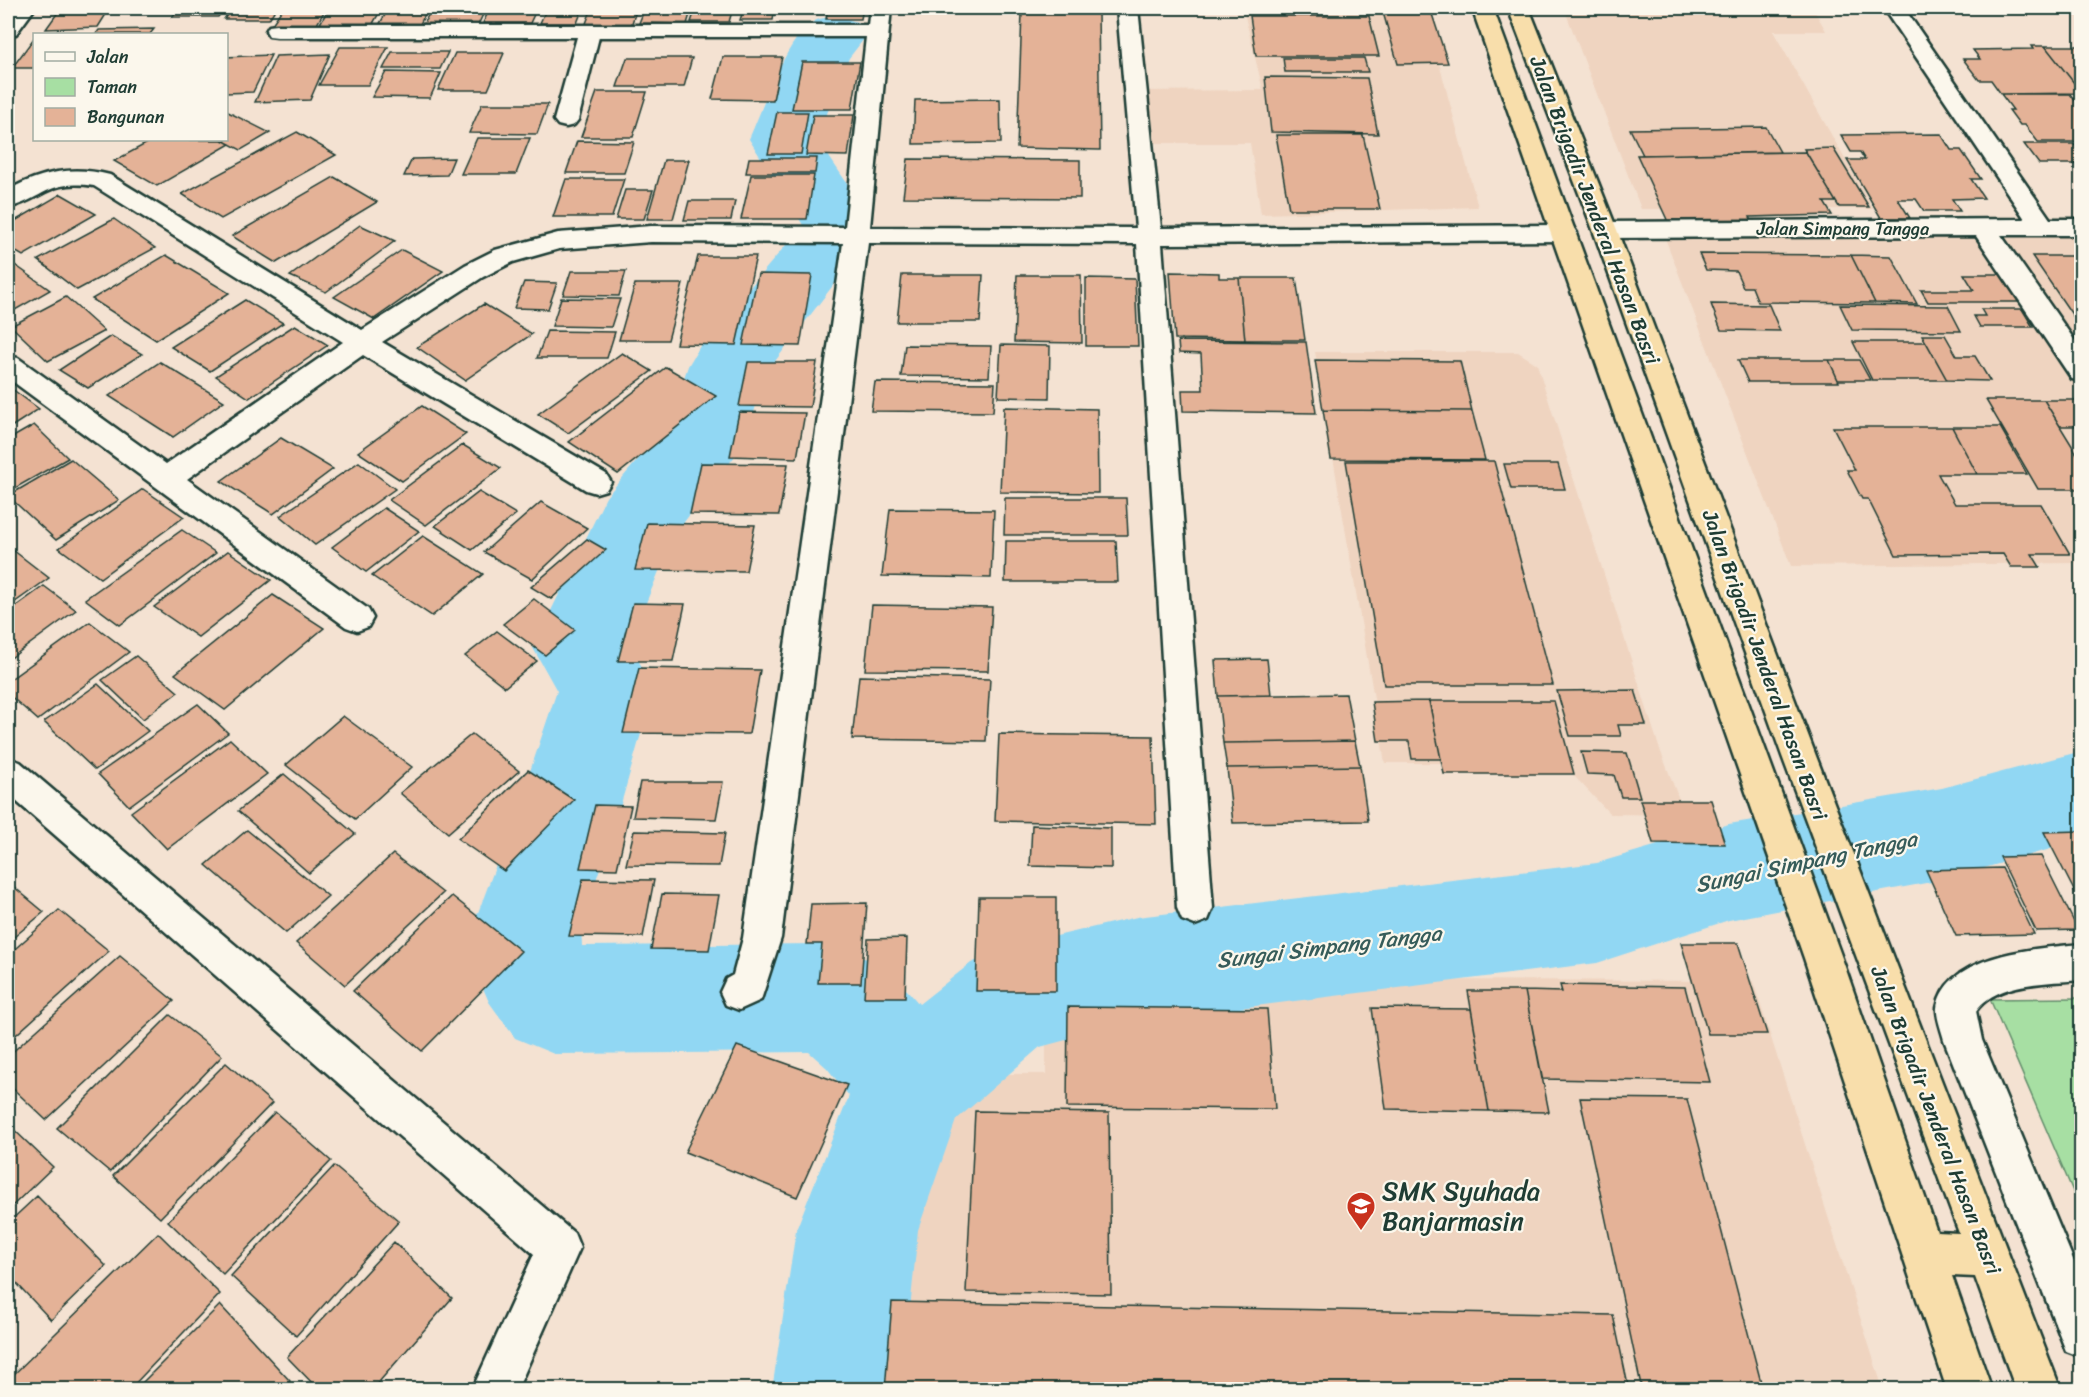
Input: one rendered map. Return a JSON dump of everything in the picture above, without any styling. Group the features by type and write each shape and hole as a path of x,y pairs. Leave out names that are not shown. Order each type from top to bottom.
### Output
{"highway":[{"path":"1484,14 1520,14"},
{"name":"Jalan Brigadir Jenderal Hasan Basri","path":"1484,14 1823,957 1970,1389"},
{"name":"Jalan Brigadir Jenderal Hasan Basri","path":"1520,14 1605,230 1799,756 2039,1389"},
{"path":"1692,593 1739,595"},
{"path":"1925,1253 1987,1256"}],"street":[{"path":"8,29 24,8"},
{"path":"1128,8 1149,236 1195,908"},
{"path":"1894,8 2043,227"},
{"path":"277,31 590,31 878,19 857,234 762,938 748,987 740,992"},
{"path":"566,120 590,31"},
{"path":"8,200 54,178 77,176 101,180 362,342 596,482"},
{"name":"Jalan Simpang Tangga","path":"1605,230 2082,227"},
{"path":"1983,228 2082,372"},
{"path":"166,479 362,342 474,271 504,256 558,241 651,234 1149,236 1564,233"},
{"path":"8,365 357,618"},
{"path":"8,773 559,1248 494,1389"},
{"path":"2082,962 2007,972 1975,986 1965,994 1956,1009 1963,1040 2082,1335"}],"shaded area":[{"path":"1243,8 1424,8 1478,207 1261,214 1250,143 1137,143 1132,91 1263,90"},
{"path":"1564,8 1813,8 1826,31 1773,31 1873,209 1641,209"},
{"path":"1769,233 2081,233 2081,563 1791,566 1665,238"},
{"path":"1315,352 1518,352 1537,364 1659,747 1685,815 1610,814 1562,763 1385,763"},
{"name":"SMK Syuhada Banjarmasin","path":"1046,979 1753,981 1883,1389 879,1390 899,1074 1046,1074"}],"green space":[{"path":"2082,998 2081,1210 1990,999"}],"building":[{"path":"61,8 110,8 98,27 46,29"},
{"path":"179,8 225,8 218,17 172,17"},
{"path":"232,8 276,8 269,19 224,19"},
{"path":"283,8 326,8 317,24 272,24"},
{"path":"329,8 382,8 371,27 318,27"},
{"path":"389,8 428,8 417,30 376,30"},
{"path":"432,8 486,8 478,25 423,25"},
{"path":"490,8 537,8 530,23 483,23"},
{"path":"547,8 583,8 577,23 540,23"},
{"path":"592,8 637,8 631,26 585,26"},
{"path":"645,8 692,8 687,24 639,23"},
{"path":"696,8 733,8 729,22 691,22"},
{"path":"744,8 775,8 773,20 740,20"},
{"path":"828,8 863,8 861,19 826,19"},
{"path":"1430,8 1448,63 1398,64 1382,9"},
{"path":"1098,12 1100,150 1017,148 1022,13"},
{"path":"1250,16 1369,16 1379,56 1256,56"},
{"path":"154,29 151,33 97,33 99,30"},
{"path":"33,39 33,68 12,68"},
{"path":"2031,46 2045,46 2082,93 2001,94 1991,80 1979,80 1963,59 1980,59 1973,50 2033,49"},
{"path":"2045,46 2082,46 2082,93"},
{"path":"340,47 388,47 368,85 319,85"},
{"path":"392,52 448,52 440,69 383,69"},
{"path":"455,53 504,53 488,90 438,90"},
{"path":"330,54 310,100 255,102 276,56"},
{"path":"271,55 253,92 228,93 228,57"},
{"path":"723,57 782,57 773,100 712,99"},
{"path":"627,58 692,58 684,87 617,87"},
{"path":"1283,58 1364,58 1368,72 1285,72"},
{"path":"802,62 860,62 852,109 792,109"},
{"path":"386,72 441,73 430,98 372,97"},
{"path":"1265,77 1367,78 1378,134 1271,132"},
{"path":"597,92 647,92 633,137 581,137"},
{"path":"2001,94 2070,94 2082,109 2082,142 2038,142 2025,125 2020,125 2009,110 2013,110"},
{"path":"1000,99 1001,143 913,144 915,100"},
{"path":"482,104 548,104 537,134 469,133"},
{"path":"228,112 270,133 241,150 224,141 228,141"},
{"path":"777,112 808,112 801,154 768,154"},
{"path":"813,115 854,115 848,156 806,155"},
{"path":"1766,127 1780,152 1643,155 1630,129"},
{"path":"297,132 336,155 221,219 182,194"},
{"path":"1941,134 1951,150 1961,150 1981,179 1971,179 1984,198 1952,199 1960,211 1924,211 1916,199 1898,199 1910,218 1881,218 1847,160 1865,160 1860,152 1851,152 1841,135"},
{"path":"1276,135 1363,135 1380,209 1289,209"},
{"path":"477,138 530,138 516,174 461,174"},
{"path":"151,141 224,141 230,144 157,186 114,161"},
{"path":"577,141 634,142 624,173 566,173"},
{"path":"2024,144 2073,144 2082,147 2082,172 2075,164 2039,164"},
{"path":"1833,148 1869,207 1839,207 1804,149"},
{"path":"1806,152 1836,202 1824,202 1832,215 1750,217 1754,224 1670,226 1637,155"},
{"path":"454,158 447,175 404,176 412,159"},
{"path":"749,158 817,158 815,173 746,173"},
{"path":"908,159 1080,160 1080,198 903,197"},
{"path":"664,160 689,160 673,219 647,219"},
{"path":"751,175 814,175 807,219 741,219"},
{"path":"334,177 377,202 276,263 232,236"},
{"path":"566,179 624,179 612,217 553,217"},
{"path":"625,190 653,190 644,219 616,219"},
{"path":"61,194 96,214 23,256 8,247 8,225"},
{"path":"689,201 735,201 731,220 684,220"},
{"path":"114,219 155,248 77,290 38,260"},
{"path":"360,225 395,241 326,292 290,276"},
{"path":"402,250 443,271 374,319 334,297"},
{"path":"1699,254 1851,255 1875,303 1758,302 1752,287 1743,287 1736,271 1706,270"},
{"path":"166,255 229,293 156,340 92,299"},
{"path":"1851,255 1891,256 1917,304 1875,303"},
{"path":"698,256 756,256 736,345 676,344"},
{"path":"2032,256 2072,256 2082,270 2082,329"},
{"path":"8,260 50,290 8,314"},
{"path":"571,271 626,271 619,296 563,295"},
{"path":"1170,272 1219,273 1219,278 1239,278 1245,340 1175,339"},
{"path":"758,274 812,275 800,346 743,345"},
{"path":"1964,274 2011,274 2029,302 1928,302 1921,290 1974,290"},
{"path":"902,275 983,275 980,322 897,322"},
{"path":"1017,275 1081,275 1082,343 1014,342"},
{"path":"1086,278 1135,279 1138,346 1086,346"},
{"path":"1239,278 1296,278 1305,340 1245,340"},
{"path":"524,282 557,283 548,309 514,308"},
{"path":"635,284 683,284 668,340 619,340"},
{"path":"66,297 104,331 48,361 11,326"},
{"path":"561,298 620,299 611,327 552,326"},
{"path":"245,300 283,323 210,371 171,347"},
{"path":"484,304 532,334 465,380 417,347"},
{"path":"1711,304 1769,305 1780,331 1721,330"},
{"path":"1840,305 1948,306 1961,331 1852,330"},
{"path":"1981,309 2022,309 2033,327 1980,327 1974,316 1985,316"},
{"path":"295,325 328,345 249,398 216,376"},
{"path":"547,331 615,332 607,358 537,358"},
{"path":"1922,335 1945,335 1957,356 1975,356 1990,381 1947,380"},
{"path":"111,336 142,354 88,388 59,370"},
{"path":"1178,341 1306,342 1316,413 1183,411 1182,390 1203,390 1201,354 1179,353"},
{"path":"1853,342 1926,342 1947,380 1872,380"},
{"path":"905,345 991,346 989,377 901,376"},
{"path":"1001,345 1050,346 1049,398 998,397"},
{"path":"622,353 652,371 568,433 538,414"},
{"path":"1315,360 1460,361 1472,411 1323,410"},
{"path":"1738,360 1829,360 1839,382 1748,382"},
{"path":"1829,360 1859,360 1870,380 1838,380"},
{"path":"160,362 224,401 173,437 109,396"},
{"path":"748,362 817,362 810,407 739,406"},
{"path":"666,367 716,396 618,474 569,442"},
{"path":"875,382 995,383 993,412 871,411"},
{"path":"8,386 39,409 8,429"},
{"path":"1986,400 2044,400 2082,462 2082,489 2038,489"},
{"path":"2044,400 2082,400 2082,426 2060,426"},
{"path":"422,406 466,434 402,481 358,452"},
{"path":"1004,407 1097,409 1098,493 1000,492"},
{"path":"1323,410 1472,411 1485,460 1331,459"},
{"path":"739,412 805,413 797,458 730,456"},
{"path":"34,425 68,458 8,492 8,440"},
{"path":"1833,427 1952,427 1977,474 1938,474 1955,504 2041,504 2070,554 2032,554 2040,567 2011,567 2003,554 1896,555 1868,499 1862,499 1847,470 1855,470"},
{"path":"1952,427 2000,427 2027,474 1977,474"},
{"path":"281,438 333,469 273,514 221,481"},
{"path":"463,445 501,468 426,525 389,500"},
{"path":"71,459 119,500 56,540 8,496"},
{"path":"1346,461 1494,461 1553,685 1384,685"},
{"path":"359,462 395,489 315,545 280,516"},
{"path":"701,463 788,464 779,515 690,514"},
{"path":"1504,464 1558,464 1565,489 1511,489"},
{"path":"143,489 184,517 100,578 59,548"},
{"path":"479,492 516,514 472,550 435,526"},
{"path":"1005,498 1126,498 1128,535 1004,535"},
{"path":"541,502 587,528 532,579 484,552"},
{"path":"384,508 419,531 366,572 332,547"},
{"path":"890,509 994,510 991,578 882,576"},
{"path":"647,523 755,525 746,571 635,570"},
{"path":"182,530 216,553 120,625 85,599"},
{"path":"423,536 483,574 432,616 372,576"},
{"path":"587,539 606,550 551,599 531,587"},
{"path":"1006,541 1116,541 1118,582 1005,582"},
{"path":"8,548 49,578 8,607"},
{"path":"228,551 271,580 198,637 154,607"},
{"path":"44,586 76,610 8,660 8,612"},
{"path":"273,595 324,628 225,710 175,674"},
{"path":"534,599 575,630 545,655 503,624"},
{"path":"633,603 685,604 673,661 618,661"},
{"path":"872,605 992,607 988,671 865,670"},
{"path":"90,622 129,652 38,720 8,694 8,681"},
{"path":"497,631 537,661 505,687 465,656"},
{"path":"136,656 178,692 143,719 102,680"},
{"path":"1267,659 1271,695 1218,696 1215,660"},
{"path":"639,668 760,670 749,734 623,733"},
{"path":"859,676 990,679 986,741 852,739"},
{"path":"98,684 148,731 95,770 44,722"},
{"path":"1635,690 1646,725 1618,725 1621,736 1570,736 1557,691"},
{"path":"1346,694 1355,741 1223,743 1218,696"},
{"path":"1429,701 1554,701 1574,774 1444,774"},
{"path":"1429,701 1441,759 1412,759 1409,741 1378,741 1372,702"},
{"path":"198,704 228,733 129,806 98,774"},
{"path":"343,716 412,767 355,819 286,765"},
{"path":"472,734 519,771 448,833 400,793"},
{"path":"999,734 1153,736 1156,824 995,821"},
{"path":"230,739 267,774 167,849 131,812"},
{"path":"1355,741 1360,766 1227,768 1223,743"},
{"path":"1581,752 1627,753 1640,797 1621,797 1614,775 1587,774"},
{"path":"1360,766 1368,821 1233,823 1227,768"},
{"path":"528,770 574,800 504,871 458,839"},
{"path":"284,774 355,834 309,873 238,811"},
{"path":"640,782 723,782 716,819 633,817"},
{"path":"1640,800 1711,800 1725,844 1653,843"},
{"path":"595,805 631,806 617,869 580,868"},
{"path":"1032,825 1111,828 1111,868 1030,866"},
{"path":"247,830 328,896 286,933 206,865"},
{"path":"634,831 725,833 719,866 626,865"},
{"path":"2082,831 2082,906 2044,832"},
{"path":"393,854 443,893 345,985 296,943"},
{"path":"2041,856 2078,930 2036,931 2000,857"},
{"path":"2002,868 2034,934 1956,936 1926,870"},
{"path":"583,879 654,880 643,937 569,936"},
{"path":"8,882 44,912 8,942"},
{"path":"662,894 719,895 709,950 651,949"},
{"path":"452,896 521,951 422,1051 353,991"},
{"path":"979,897 1056,897 1056,991 976,991"},
{"path":"867,903 861,983 818,983 822,944 807,944 811,904"},
{"path":"59,910 109,951 8,1042 8,955"},
{"path":"907,938 905,997 864,997 868,939"},
{"path":"1681,943 1738,943 1767,1034 1708,1034"},
{"path":"120,956 174,1001 46,1120 8,1084 8,1056"},
{"path":"1560,985 1685,987 1710,1082 1542,1079 1525,991 1562,992"},
{"path":"1468,991 1525,991 1549,1112 1489,1111"},
{"path":"1068,1007 1267,1009 1275,1109 1067,1107"},
{"path":"1372,1008 1471,1009 1489,1111 1386,1109"},
{"path":"170,1015 222,1056 110,1172 57,1128"},
{"path":"737,1046 847,1085 797,1197 685,1152"},
{"path":"226,1063 272,1103 160,1218 113,1176"},
{"path":"1580,1098 1687,1099 1763,1390 1642,1390"},
{"path":"975,1111 1109,1113 1111,1294 966,1292"},
{"path":"275,1112 331,1161 223,1274 168,1221"},
{"path":"8,1124 53,1167 8,1210"},
{"path":"334,1166 399,1221 296,1336 231,1276"},
{"path":"37,1196 106,1266 51,1320 8,1274 8,1223"},
{"path":"158,1233 220,1294 129,1390 8,1390 8,1380"},
{"path":"394,1242 452,1298 372,1390 319,1390 287,1357"},
{"path":"892,1302 1613,1315 1629,1390 885,1390"},
{"path":"220,1305 290,1381 282,1390 135,1390"}],"waterway":[{"path":"834,217 783,139 819,52 835,35"},
{"path":"830,241 728,366 706,435 637,520 580,648 606,688 570,804 527,926 528,965 554,1000 830,998 867,1029 911,1083"},
{"name":"Sungai Simpang Tangga","path":"911,1083 1010,1001 1137,969 1597,913 1729,872 1942,834 2082,795"},
{"name":"Sungai Simpang Tangga","path":"837,1390 857,1230 911,1083"}],"place":[{"name":"SMK Syuhada Banjarmasin","path":"1361,1232"}]}
